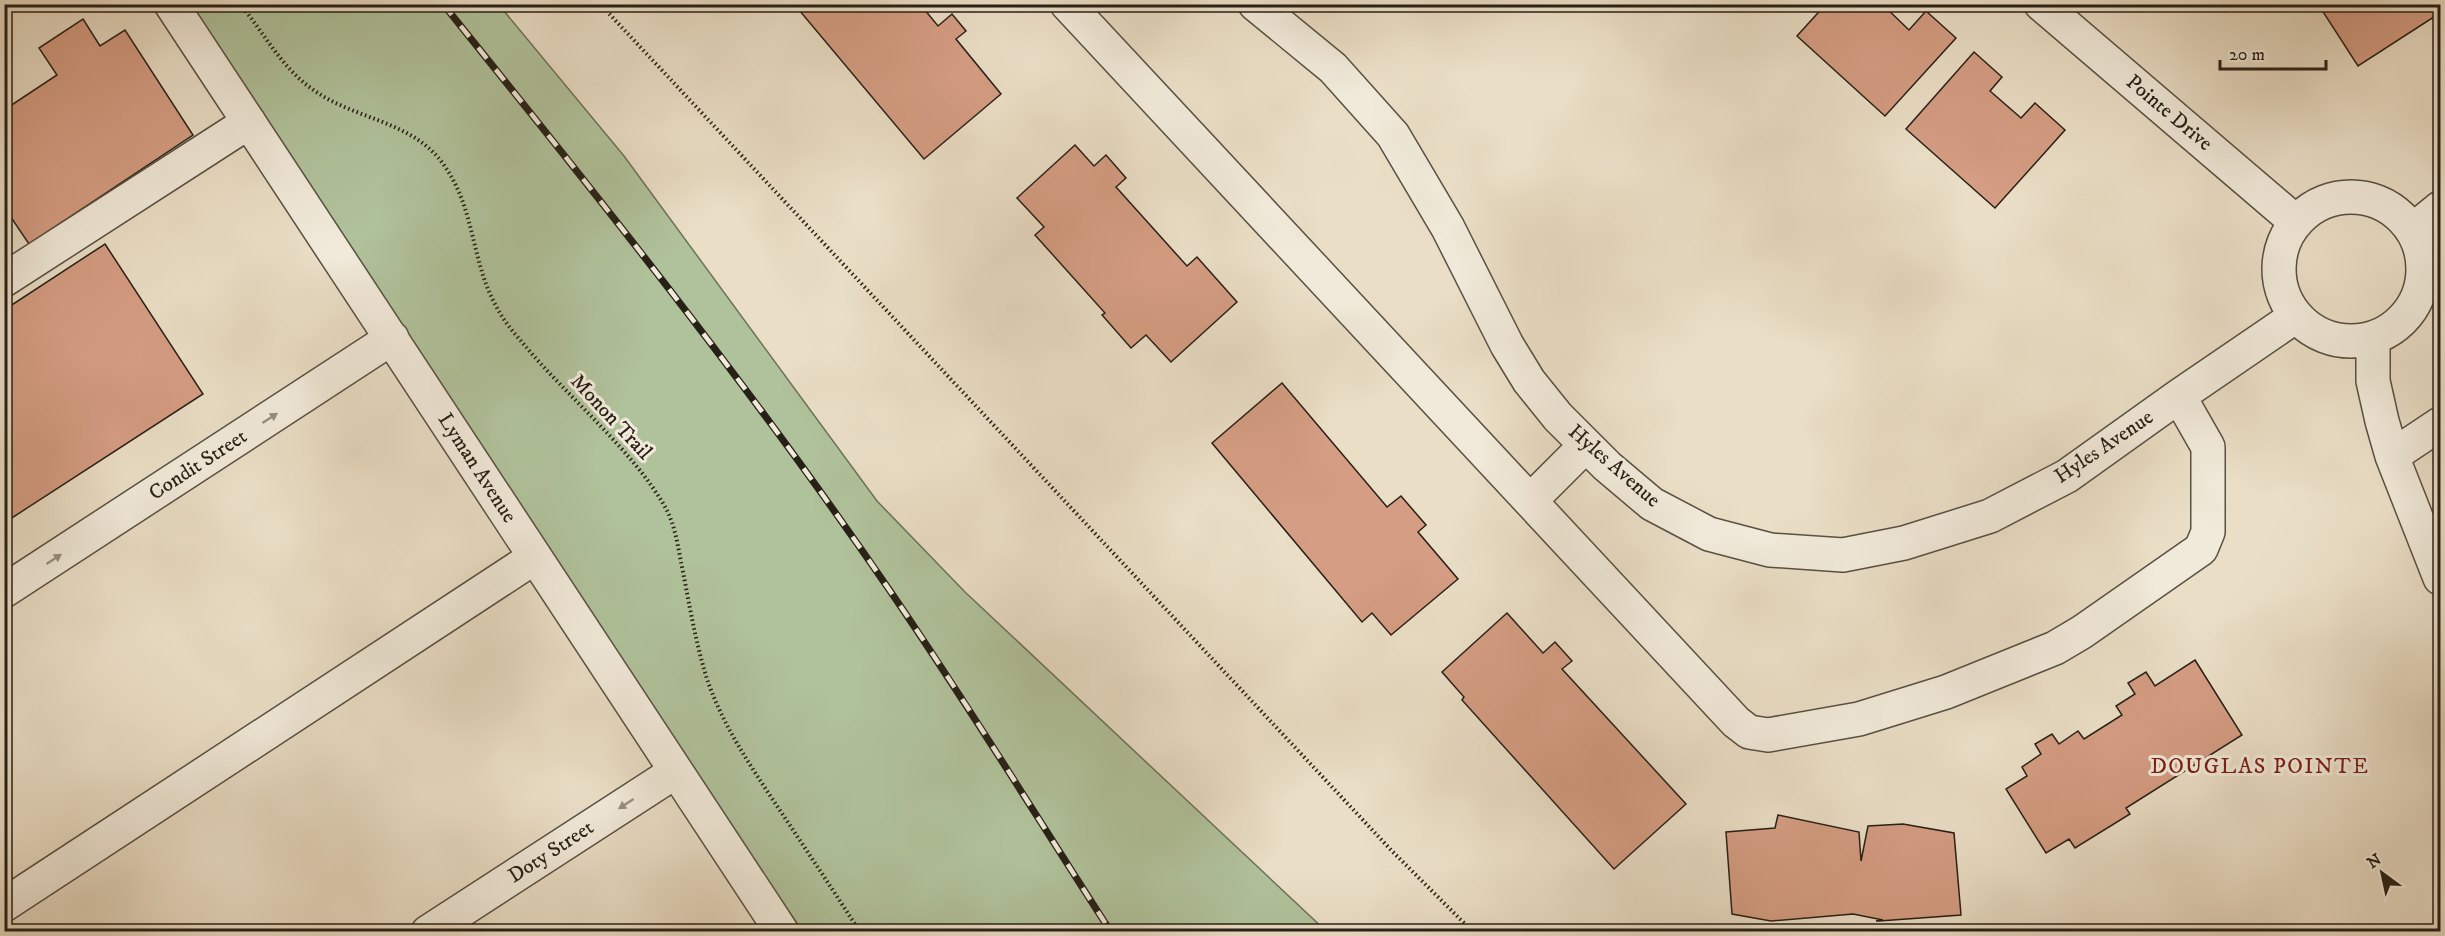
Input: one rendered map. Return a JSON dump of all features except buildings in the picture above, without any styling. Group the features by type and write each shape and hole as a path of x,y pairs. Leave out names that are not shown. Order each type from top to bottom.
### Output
{"street":[{"name":"Lyman Avenue","path":"171,4 782,932"},
{"path":"1066,4 1736,722 1749,732 1768,735 1859,719 1946,692 2055,648 2082,632 2201,549 2208,532 2208,447 2179,396"},
{"name":"Hyles Avenue","path":"1256,4 1333,68 1393,135 1448,228 1507,345 1529,381 1558,417 1607,466 1652,504 1709,534 1770,550 1842,555 1904,543 1990,516 2067,476 2296,316"},
{"name":"Pointe Drive","path":"2041,4 2296,222"},
{"path":"4,280 249,122"},
{"path":"2356,196 2378,201 2398,212 2413,230 2422,250 2424,272 2420,293 2409,313 2393,328 2373,339 2352,342 2331,339 2312,330 2296,316 2285,298 2279,279 2279,258 2285,239 2296,222 2313,207 2334,199 2356,196"},
{"path":"2413,230 2440,208"},
{"name":"Condit Street","path":"4,591 392,338"},
{"path":"2373,339 2373,381 2392,456 2440,578"},
{"path":"2392,456 2440,424"},
{"path":"1531,500 1586,445"},
{"path":"4,905 535,557"},
{"name":"Doty Street","path":"428,932 675,772"}],"path":[{"name":"Monon Trail","path":"240,4 274,52 302,81 334,102 400,129 422,142 444,166 464,203 488,290 507,323 537,359 644,475 666,508 676,539 695,637 723,719 741,751 860,932"},
{"path":"600,4 1391,850 1473,932"}],"green space":[{"path":"174,5 499,5 624,156 877,501 965,592 1326,931 787,931"}],"railway":[{"path":"443,4 670,290 834,510 944,671 1111,932"}],"district":[{"name":"DOUGLAS POINTE","path":"2260,766"}]}
